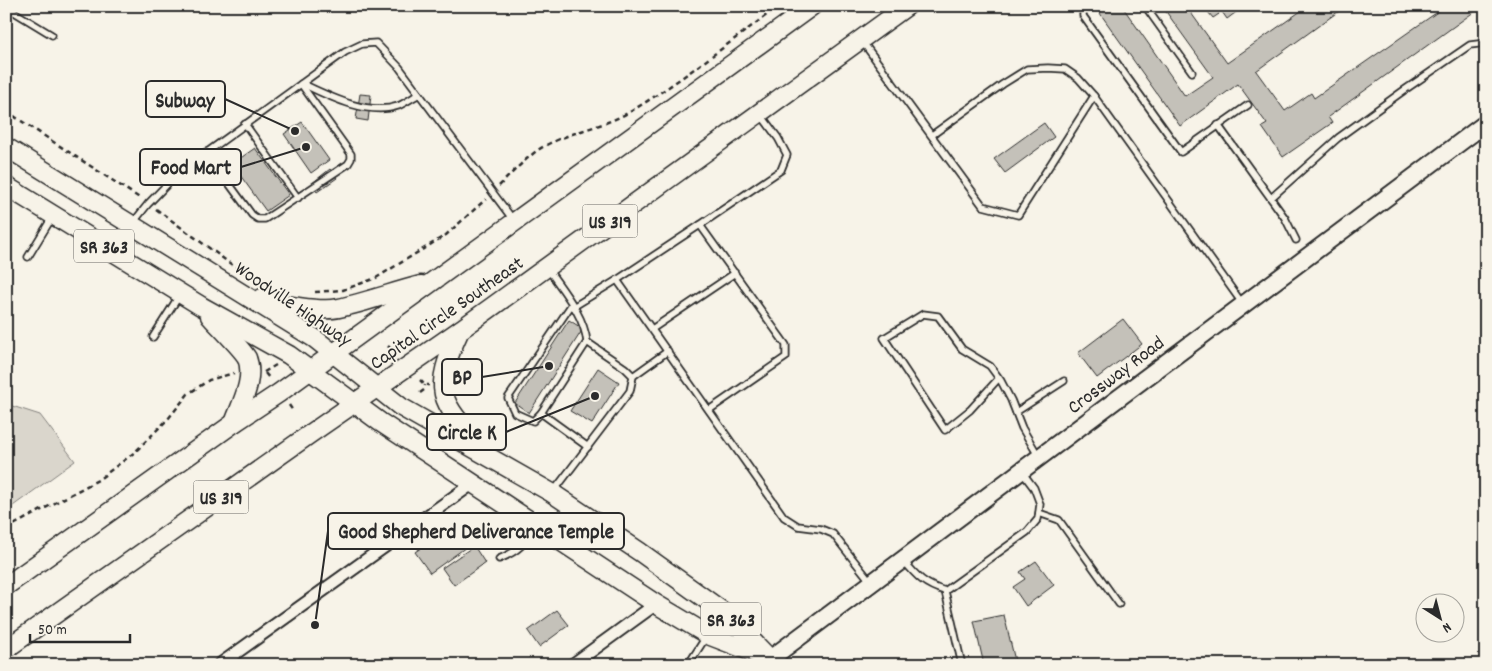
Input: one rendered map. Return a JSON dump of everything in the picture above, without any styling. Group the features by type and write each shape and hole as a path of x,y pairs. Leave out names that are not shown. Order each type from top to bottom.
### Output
{"main road":[{"name":"Capital Circle Southeast","path":"6,586 334,354 812,6"},
{"name":"Capital Circle Southeast","path":"6,649 354,402 460,330 907,6"},
{"name":"Woodville Highway","path":"6,147 314,338 401,407 552,493 640,552 725,613 774,662"},
{"name":"SR 363","path":"6,186 201,306 289,355 472,484 656,604 708,635 774,662"},
{"path":"227,283 272,303 336,309 434,281"},
{"path":"201,306 246,357 249,381 234,423"},
{"path":"460,330 447,359 443,391 447,405 454,416 497,462"}],"street":[{"name":"Crossway Road","path":"774,662 872,584 1486,123"},
{"path":"218,665 472,484"},
{"path":"572,665 656,604"}],"lane":[{"path":"1083,6 1083,16 1181,152 1248,105"},
{"path":"1145,6 1192,72"},
{"path":"6,8 52,35"},
{"path":"861,39 984,206 1018,215 1094,96"},
{"path":"132,224 176,174 345,52 362,44 376,43 399,67 515,223"},
{"path":"1270,198 1338,138 1403,91 1470,45 1486,44"},
{"path":"932,136 1002,84 1027,69 1065,69 1078,78 1094,96 1243,305"},
{"path":"301,84 338,101 373,108 398,106 419,94"},
{"path":"206,152 252,215 265,219 271,217 348,164 351,154 301,84"},
{"path":"547,267 573,305 586,331 587,342 541,413 533,421 515,413 508,398 573,305 617,280 781,170 787,155 778,138 760,113"},
{"path":"245,124 298,198"},
{"path":"1218,126 1285,218 1296,240"},
{"path":"28,257 54,215"},
{"path":"700,225 786,345 786,357 709,410"},
{"path":"652,329 735,272"},
{"path":"617,280 784,517 798,526 821,529 833,534 872,584"},
{"path":"153,337 181,293"},
{"path":"999,378 970,410 945,430 884,338 923,314 938,316 962,349 990,366 999,378 1022,428 1040,457"},
{"path":"587,342 625,368 633,376"},
{"path":"552,493 630,391 633,376 668,352"},
{"path":"1016,412 1064,381"},
{"path":"541,413 588,447"},
{"path":"945,591 1027,532 1038,519 1040,504 1034,488 1021,472"},
{"path":"434,511 451,535"},
{"path":"1039,513 1059,520 1119,604"},
{"path":"499,559 512,554 523,546 537,525"},
{"path":"903,561 916,577 932,587 945,591"},
{"path":"945,591 962,665"},
{"path":"688,665 708,635"}],"path":[{"path":"501,185 538,150 560,139 631,111 667,88 779,6"},
{"path":"6,111 148,204 235,267 262,282 271,284"},
{"path":"313,293 343,290 376,278 405,262 446,235 484,201"},
{"path":"388,346 394,352"},
{"path":"259,372 265,372 277,364"},
{"path":"6,529 98,480 135,452 168,420 188,394 209,380 236,372"},
{"path":"265,372 270,379"},
{"path":"420,380 425,385 424,390 420,393"},
{"path":"289,405 293,411"}],"shaded area":[{"path":"6,404 40,415 75,461 6,511"}],"building":[{"path":"1100,6 1122,6 1185,96 1213,77 1162,6 1186,6 1227,63 1308,6 1346,6 1256,71 1285,111 1311,93 1314,98 1446,6 1476,6 1478,9 1328,117 1332,123 1283,157 1262,127 1267,124 1238,84 1180,126 1097,9"},
{"path":"1218,6 1242,6 1243,7 1227,19"},
{"path":"1214,7 1219,14 1213,18 1208,12"},
{"path":"360,94 371,95 368,121 356,119"},
{"path":"302,122 329,160 311,173 284,134"},
{"path":"1044,123 1054,137 1005,173 994,159"},
{"path":"255,148 289,195 266,211 232,164"},
{"path":"330,169 337,178 317,192 311,184"},
{"path":"1123,319 1142,344 1097,378 1078,353"},
{"path":"569,320 583,329 529,413 515,403"},
{"path":"598,368 619,382 592,424 570,411"},
{"path":"460,533 469,545 430,573 415,552 438,536 444,544"},
{"path":"474,546 485,563 454,585 442,568"},
{"path":"1036,561 1054,585 1026,606 1013,587 1025,579 1020,572"},
{"path":"557,610 569,625 539,647 528,631"},
{"path":"1004,615 1016,665 984,665 974,621"}],"place":[{"name":"Subway","path":"295,131"},
{"name":"Food Mart","path":"306,147"},
{"name":"BP","path":"549,366"},
{"name":"Circle K","path":"595,396"},
{"name":"Good Shepherd Deliverance Temple","path":"315,625"}]}
